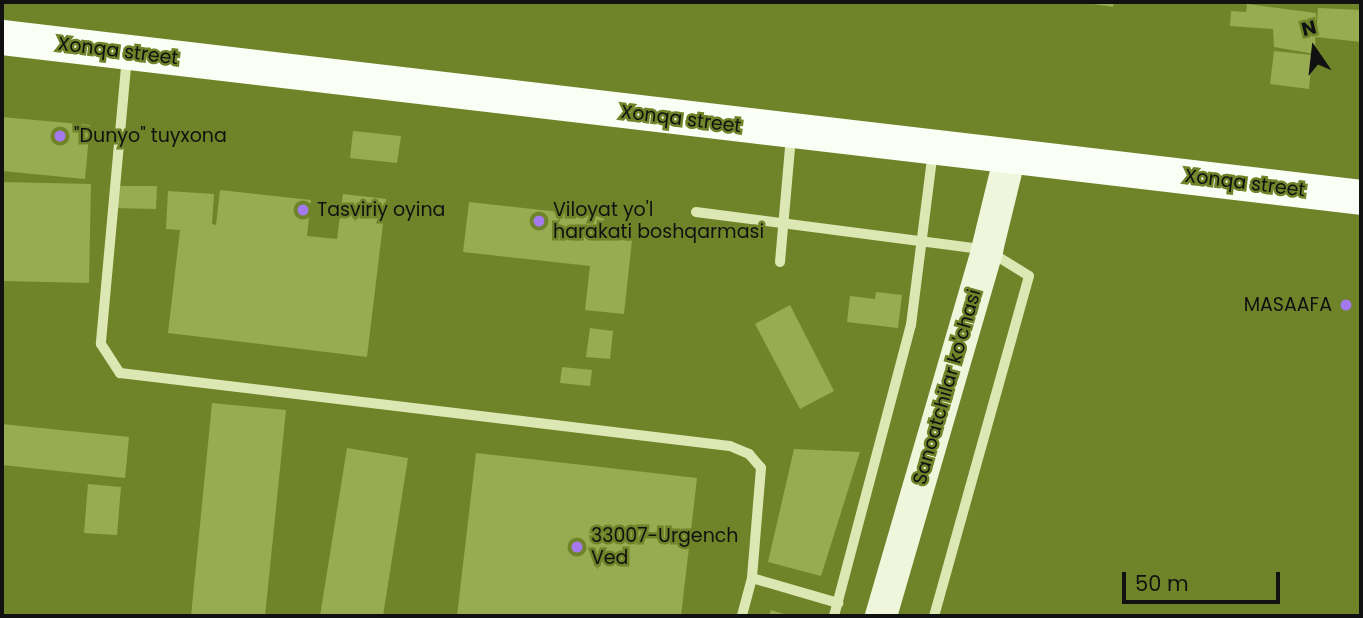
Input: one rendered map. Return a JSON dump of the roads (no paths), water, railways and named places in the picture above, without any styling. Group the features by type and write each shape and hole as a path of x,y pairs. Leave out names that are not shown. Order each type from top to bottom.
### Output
{"main road":[{"name":"Xonqa street","path":"2,37 934,149 1361,197"},
{"name":"Sanoatchilar ko'chasi","path":"881,616 987,250 1010,156"}],"lane":[{"path":"128,52 101,344 120,373 730,446 749,454 761,468 751,578 742,616"},
{"path":"780,262 791,132"},
{"path":"834,616 911,325 934,149"},
{"path":"696,212 987,250 1029,276 934,616"},
{"path":"751,578 838,603"}],"place":[{"name":"\"Dunyo\" tuyxona","path":"60,136"},
{"name":"Tasviriy oyina","path":"303,210"},
{"name":"Viloyat yo'l harakati boshqarmasi","path":"539,221"},
{"name":"MASAAFA","path":"1346,305"},
{"name":"33007-Urgench Ved","path":"577,547"}]}
